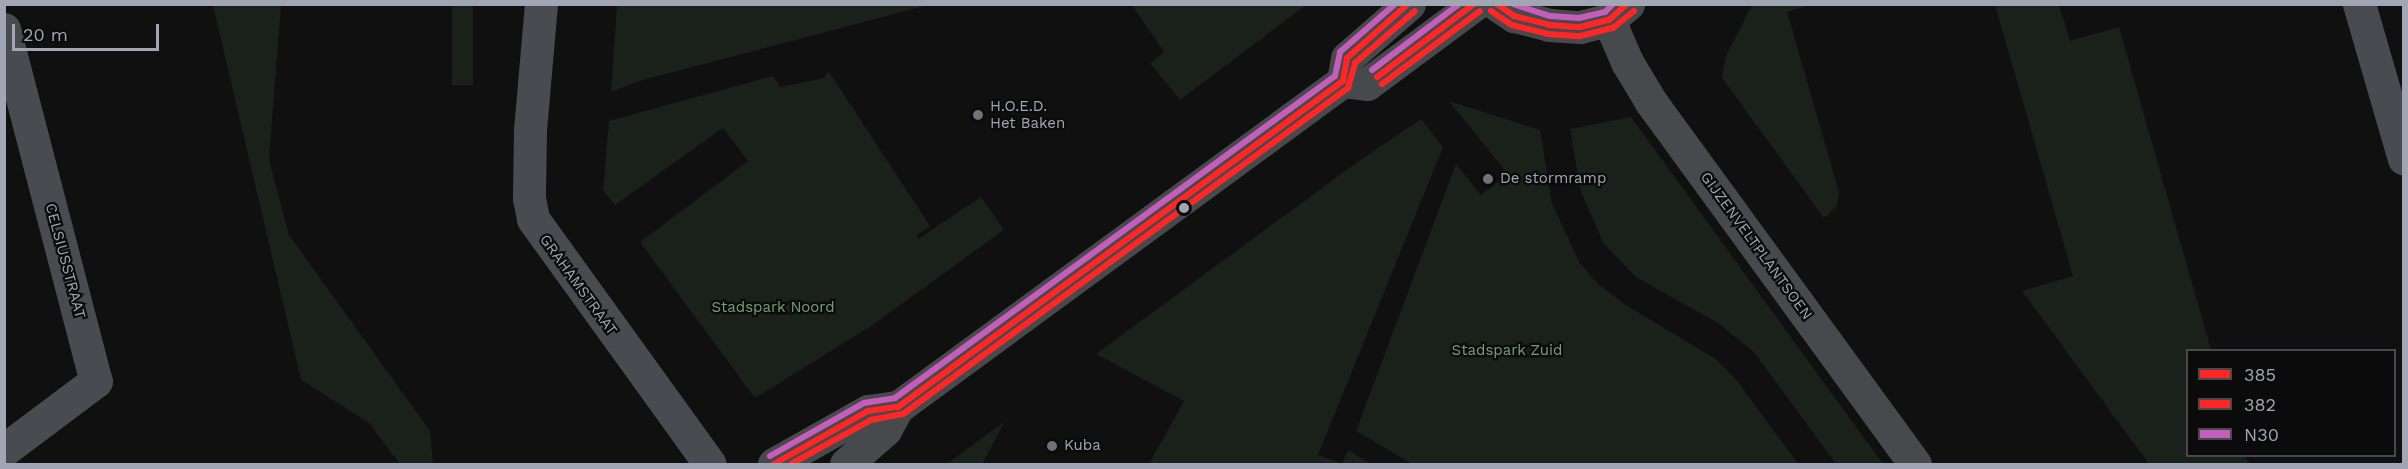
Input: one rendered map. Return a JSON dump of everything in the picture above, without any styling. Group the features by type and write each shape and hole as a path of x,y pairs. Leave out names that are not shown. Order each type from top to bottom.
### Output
{"street":[{"name":"GRAHAMSTRAAT","path":"541,4 528,176 533,219 710,465"},
{"path":"1343,81 1347,58 1409,4"},
{"path":"846,465 885,430 898,407 1343,81 1367,84 1475,4"},
{"path":"1496,4 1514,16 1549,25 1580,27 1619,12"},
{"path":"2359,4 2403,159"},
{"name":"GIJZENVELTPLANTSOEN","path":"1619,12 1627,62 1651,102 1915,465"},
{"name":"CELSIUSSTRAAT","path":"4,29 96,381 4,450"},
{"path":"774,465 868,411 898,407"}],"green space":[{"path":"617,4 928,5 639,81 611,92"},
{"path":"213,5 281,5 269,159 289,235 430,431 433,464 400,464 368,422 301,380"},
{"path":"452,5 473,5 473,85 452,85"},
{"path":"1132,5 1306,5 1180,100 1150,63 1164,52"},
{"path":"1752,5 1810,5 1787,12 1839,192 1837,206 1824,218 1722,78 1725,58"},
{"path":"1995,5 2059,5 2070,41 2119,27 2211,349 2186,349 2186,457 2245,457 2250,464 2149,464 2022,291 2073,276"},
{"name":"Stadspark Noord","path":"829,72 930,226 917,235 918,239 981,197 1004,230 871,326 755,398 640,242 748,161 723,128 615,205 603,190 609,121 773,76 781,87 824,78"},
{"name":"Stadspark Zuid","path":"1449,101 1540,130 1552,203 1579,262 1597,283 1627,306 1716,359 1738,382 1798,464 1412,464 1356,431 1456,164 1481,195 1508,174"},
{"path":"1631,117 1883,464 1836,464 1754,352 1718,323 1636,277 1604,244 1581,192 1570,129"},
{"path":"1421,119 1443,147 1318,455 1342,464 1149,464 1184,401 1096,354 1356,163"},
{"path":"1005,421 982,464 947,464"},
{"path":"1348,450 1371,464 1342,464"}],"transit line":[{"name":"N30","path":"770,456 864,403 895,398 1335,76 1340,52 1395,4"},
{"name":"385","path":"774,464 868,411 898,407 1343,81 1347,58 1408,4"},
{"name":"N30","path":"1372,70 1459,4"},
{"name":"385","path":"1377,77 1474,4"},
{"name":"385","path":"1497,4 1514,16 1549,25 1580,27 1609,20 1627,4"},
{"name":"N30","path":"1513,4 1550,16 1579,18 1605,12 1613,4"},
{"name":"382","path":"791,464 871,420 903,414 1348,88 1355,63 1415,11"},
{"name":"382","path":"1382,84 1480,11"},
{"name":"382","path":"1491,11 1512,25 1548,34 1580,36 1613,28 1634,11"}],"place":[{"name":"H.O.E.D. Het Baken","path":"978,115"},
{"name":"De stormramp","path":"1488,179"},
{"name":"Kuba","path":"1052,446"}]}
